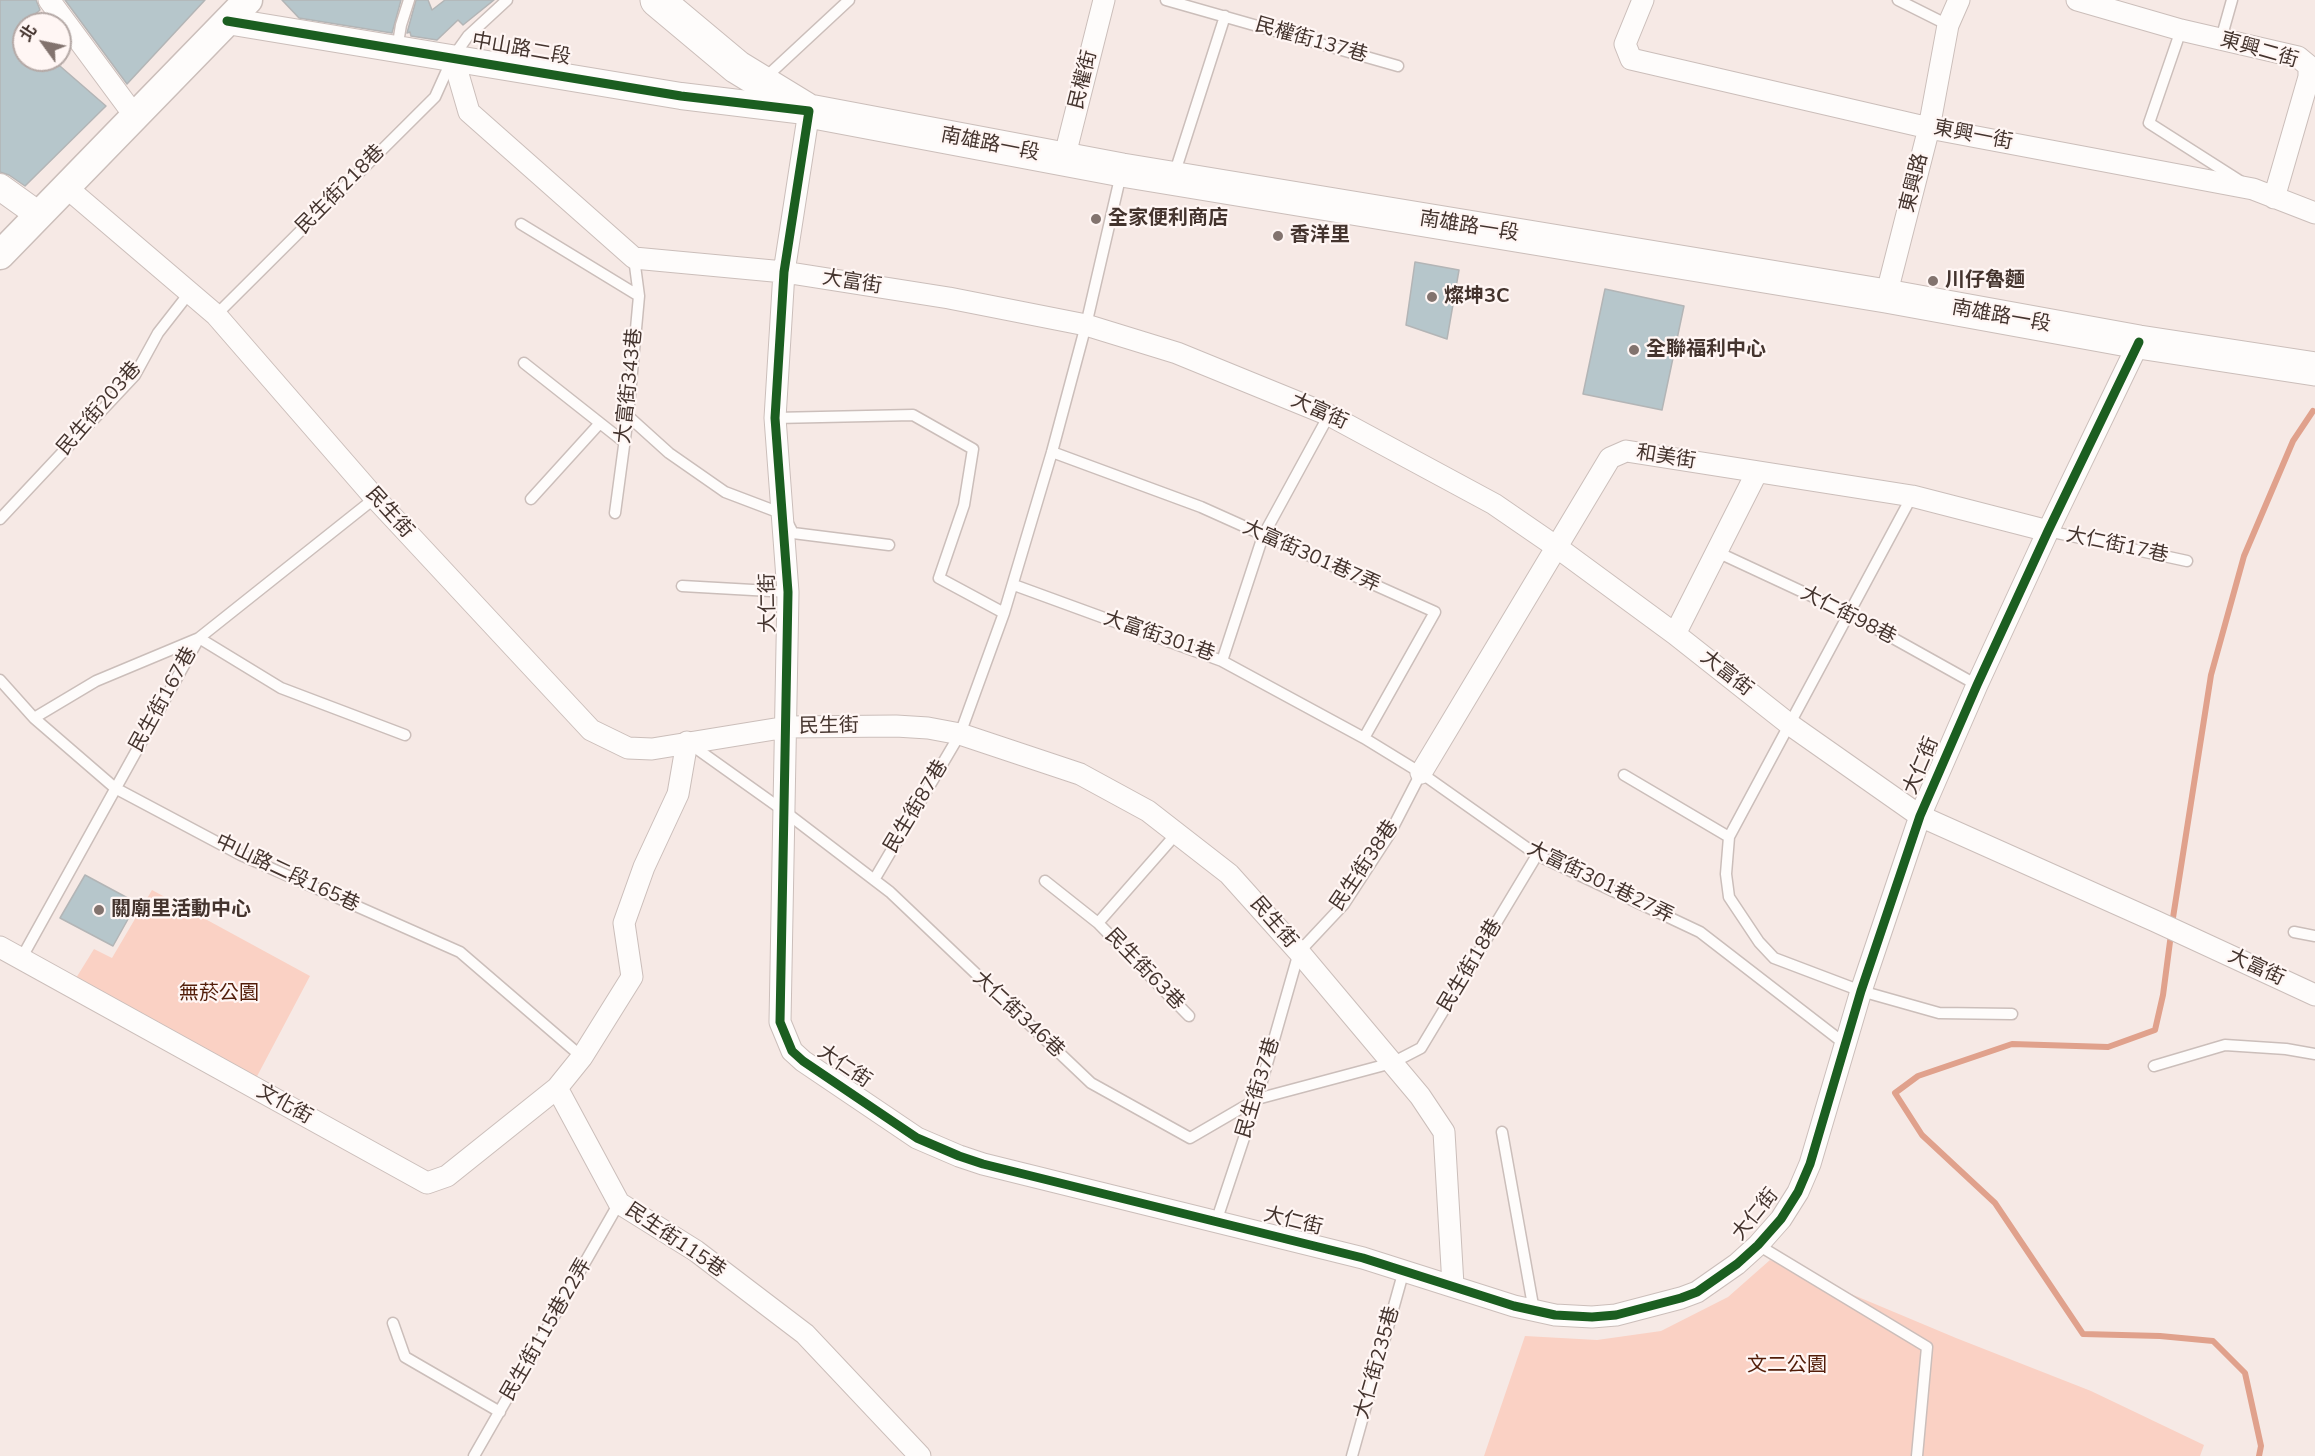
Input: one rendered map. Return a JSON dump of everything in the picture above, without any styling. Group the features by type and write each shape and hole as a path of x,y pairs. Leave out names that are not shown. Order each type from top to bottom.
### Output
{"main road":[{"path":"0,255 248,0"},
{"name":"南雄路一段","path":"657,0 737,67 809,111 1122,170 1886,296 2139,342 2314,366"}],"street":[{"path":"49,0 134,115"},
{"name":"民權街","path":"1064,159 1104,0"},
{"name":"東興一街","path":"1642,0 1625,44 1631,59 1929,128 2253,189 2315,213"},
{"name":"東興路","path":"1886,296 1929,128 1948,25 1959,0"},
{"name":"東興二街","path":"2077,0 2118,6 2181,30 2298,57 2309,66 2309,77 2274,198"},
{"name":"中山路二段","path":"227,21 681,96 809,111"},
{"path":"453,57 469,112 634,258"},
{"name":"大仁街","path":"809,111 784,272 775,418 789,592 780,1022 792,1051 917,1138 983,1164 1363,1258 1534,1311 1571,1317 1616,1315 1696,1292 1718,1278 1758,1245 1781,1219 1798,1192 1810,1164 1861,991 1920,816 2048,531 2139,342"},
{"path":"0,187 39,215"},
{"name":"民生街","path":"66,187 216,315 375,498 591,730 628,748 652,748 787,727 896,726 928,728 960,734 1080,774 1148,811 1229,874 1299,952 1420,1096 1444,1132 1453,1285"},
{"name":"大富街","path":"634,258 784,272 949,298 1086,326 1177,353 1329,415 1494,504 1675,634 1789,724 1920,816 2315,995"},
{"name":"和美街","path":"1421,773 1610,458 1626,451 1912,496 2048,531"},
{"path":"1675,634 1757,472"},
{"path":"557,1088 582,1057 632,977 624,923 644,867 678,794 687,742"},
{"name":"文化街","path":"0,947 427,1183 447,1176 557,1088"},
{"name":"民生街115巷","path":"557,1088 619,1203 696,1251 805,1334 920,1456"}],"lane":[{"path":"397,49 401,25 409,0"},
{"name":"民生街218巷","path":"216,315 435,97 453,57 468,36 507,0"},
{"path":"760,82 849,0"},
{"name":"民權街137巷","path":"1166,0 1398,66"},
{"path":"1898,0 1948,25"},
{"path":"2221,39 2232,0"},
{"path":"1173,178 1225,16"},
{"path":"2181,30 2149,123 2253,189"},
{"path":"960,734 1014,585 1086,326 1122,170"},
{"path":"521,224 639,296"},
{"name":"大富街343巷","path":"615,513 628,416 639,296 634,258"},
{"name":"民生街203巷","path":"0,519 135,375 158,333 190,292"},
{"path":"524,363 624,442"},
{"path":"775,418 913,415 973,449 964,505 939,578 1004,612"},
{"name":"大富街301巷","path":"1014,585 1222,661 1263,536 1329,415"},
{"path":"628,416 669,453 725,492 783,514 793,532 889,545"},
{"path":"531,499 600,423"},
{"name":"大富街301巷7弄","path":"1052,452 1201,507 1435,612 1364,738"},
{"path":"1912,496 1729,837 1726,874 1729,897 1759,942 1774,958 1861,991 1938,1012 2012,1014"},
{"name":"民生街167巷","path":"21,959 199,638 375,498"},
{"name":"大仁街17巷","path":"2048,531 2187,561"},
{"name":"大仁街98巷","path":"1717,552 1848,613 1977,685"},
{"path":"682,586 789,592"},
{"path":"34,718 96,681 199,638 281,688 405,735"},
{"name":"大富街301巷27弄","path":"1222,661 1364,738 1421,773 1537,855 1700,932 1845,1044"},
{"name":"中山路二段165巷","path":"0,680 34,718 115,788 241,855 460,952 582,1057"},
{"name":"民生街87巷","path":"873,880 960,734"},
{"name":"大仁街346巷","path":"687,742 784,811 890,892 1091,1083 1190,1138 1257,1100 1392,1063"},
{"name":"民生街38巷","path":"1299,952 1344,904 1389,835 1421,773"},
{"path":"1624,775 1729,837"},
{"name":"民生街63巷","path":"1098,923 1177,833"},
{"name":"民生街18巷","path":"1392,1063 1421,1048 1537,855"},
{"name":"民生街63巷","path":"1045,881 1098,923 1189,1016"},
{"path":"2294,932 2315,936"},
{"name":"民生街37巷","path":"1216,1222 1257,1100 1299,952"},
{"path":"2154,1066 2225,1045 2315,1054"},
{"path":"1502,1132 1534,1311"},
{"name":"民生街115巷22弄","path":"474,1456 619,1203"},
{"path":"1758,1245 1927,1347 1917,1456"},
{"name":"大仁街235巷","path":"1352,1456 1404,1270"},
{"path":"393,1323 405,1357 500,1412"}],"green space":[{"name":"無菸公園","path":"152,890 310,976 254,1082 73,983 94,949 112,958"},
{"name":"文二公園","path":"1770,1260 1956,1338 2091,1391 2204,1445 2200,1456 1484,1456 1525,1336 1597,1340 1661,1331 1728,1297"}],"building":[{"path":"0,0 36,0 40,10 38,12 12,12 12,72 67,72 106,106 25,186 0,172"},
{"path":"65,0 205,0 127,84"},
{"path":"282,0 401,0 392,33 299,18"},
{"path":"416,0 428,0 432,10 445,0 494,0 463,25 458,20 437,40 411,36 410,32 407,33"},
{"name":"燦坤3C","path":"1415,262 1459,270 1447,339 1406,325"},
{"name":"全聯福利中心","path":"1605,289 1684,306 1662,410 1583,394"},
{"name":"關廟里活動中心","path":"85,875 137,903 113,946 60,918"}],"waterway":[{"path":"2172,924 2211,675 2244,556 2293,441 2313,411"},
{"path":"2171,934 2163,995 2155,1030 2108,1047 2012,1044 1918,1076 1895,1093 1922,1135 1995,1203 2083,1334 2160,1336 2213,1341 2245,1373 2261,1446 2259,1456"}],"cycle path":[{"path":"227,21 681,96 809,111 784,272 775,418 788,592 780,1022 792,1051 803,1061 917,1138 959,1156 983,1164 1363,1258 1514,1306 1555,1315 1592,1317 1616,1315 1697,1292 1737,1264 1758,1245 1781,1219 1798,1192 1810,1164 1861,991 1920,816 2048,531 2139,342"}],"place":[{"name":"全家便利商店","path":"1096,219"},
{"name":"香洋里","path":"1278,236"},
{"name":"川仔魯麵","path":"1933,281"},
{"name":"燦坤3C","path":"1432,297"},
{"name":"全聯福利中心","path":"1634,350"},
{"name":"關廟里活動中心","path":"99,910"}]}
